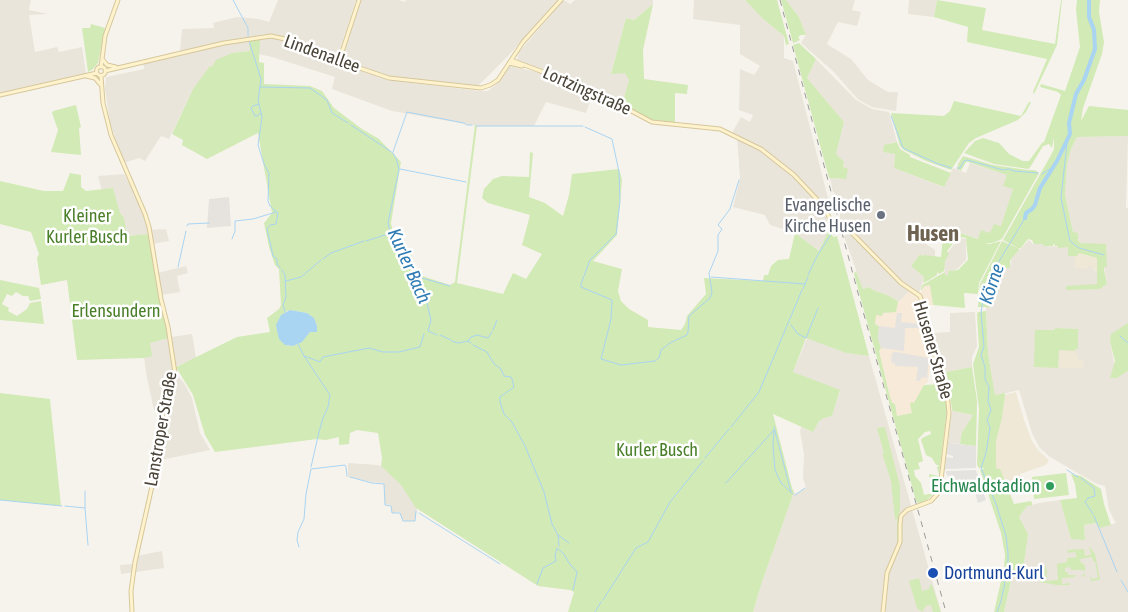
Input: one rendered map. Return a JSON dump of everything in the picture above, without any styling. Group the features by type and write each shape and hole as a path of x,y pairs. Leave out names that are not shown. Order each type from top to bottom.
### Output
{"street":[{"path":"96,73 97,69 101,67 108,27 118,0"},
{"path":"339,60 359,0"},
{"path":"510,62 530,33 561,0"},
{"name":"Lindenallee","path":"105,71 224,43 268,36 286,39 389,78 481,88 496,82 510,62"},
{"path":"102,56 105,64 119,67"},
{"name":"Lortzingstraße","path":"510,62 527,66 593,90 645,118"},
{"path":"0,95 96,73 101,76 105,74 105,71 101,67"},
{"path":"84,76 95,78 101,86"},
{"name":"Lanstroper Straße","path":"101,76 104,109 111,135 145,214 153,247 175,372 160,455 136,555 131,591 132,612"},
{"name":"Husener Straße","path":"645,118 660,124 720,129 766,152 794,175 824,207 832,222 846,227 902,283 920,296 924,308 926,337 944,376 949,412 939,492 931,501 904,512 900,521 899,547 887,573 882,612"}],"shaded area":[{"path":"0,0 31,0 29,10 48,14 29,15 35,52 57,47 59,52 82,47 86,73 50,83 51,85 0,97"},
{"path":"278,0 356,0 337,58 285,38 265,34 180,51 182,29 214,28 213,23 237,17 269,22"},
{"path":"361,0 398,0 405,2 406,0 558,0 508,56 477,87 390,77 342,60"},
{"path":"564,0 570,4 575,0 653,0 653,4 634,20 626,18 611,73 625,73 629,80 622,104 593,88 517,60 519,52"},
{"path":"694,0 745,0 762,18 784,36 784,58 793,61 831,210 827,212 832,223 831,232 830,234 828,233 819,251 795,233 770,225 765,215 733,207 740,178 737,136 732,133 741,117 750,122 753,115 739,110 740,69 754,75 760,66 740,54 740,25 693,19"},
{"path":"786,0 855,0 852,10 861,12 857,26 838,22 827,44 851,59 868,80 888,92 898,92 896,111 872,107 859,100 834,72 801,43 806,35 799,17"},
{"path":"909,0 937,0 934,17 908,14"},
{"path":"260,38 284,40 383,78 396,81 488,91 498,83 509,66 546,74 593,92 586,113 546,102 534,126 477,126 392,111 332,89 335,77 258,54 260,39 251,51 232,53 212,67 193,89 169,139 161,136 145,161 139,158 124,163 110,123 105,89 106,77 144,69 143,63"},
{"path":"816,59 856,100 872,109 889,112 897,142 890,143 883,152 895,153 894,168 943,187 953,168 966,173 970,163 1007,175 1013,189 1001,227 979,239 957,232 954,240 943,241 924,233 920,240 935,250 935,257 920,254 911,266 924,277 919,294 911,289 898,301 869,287 863,289 844,236 852,231 840,221 840,210 830,178 846,179 843,167 844,162 836,154 844,122 807,78"},
{"path":"1128,136 1126,208 1128,208 1128,323 1113,334 1110,342 1117,378 1128,371 1128,612 1004,612 1013,573 1022,577 1028,534 1019,517 1027,506 1060,500 1071,539 1085,539 1084,525 1097,523 1100,528 1116,523 1109,510 1105,486 1097,484 1050,457 1039,447 1032,433 1019,390 995,396 988,353 986,307 991,307 997,285 1005,268 1010,266 1012,258 1029,240 1033,244 1043,244 1044,246 1068,247 1068,256 1075,256 1075,268 1093,266 1094,271 1097,271 1097,284 1100,289 1107,284 1104,267 1107,267 1081,243 1073,232 1065,195 1067,164 1077,137","holes":["1055,328 1078,329 1075,349 1059,350 1035,330 1055,330"]},
{"path":"124,174 139,201 149,230 166,229 169,241 152,244 150,234 126,236 122,215 119,213 113,188 102,190 98,176"},
{"path":"229,197 231,226 207,228 209,199"},
{"path":"962,238 966,239 966,260 957,269 945,275 944,265 948,252"},
{"path":"1079,253 1097,258 1097,271 1093,270 1092,266 1089,266 1088,269 1075,268 1075,256"},
{"path":"186,266 188,273 177,276 180,292 161,295 157,273"},
{"path":"931,284 933,305 919,306 923,333 932,355 928,382 924,385 914,404 912,413 897,416 895,404 892,404 889,393 870,315 887,313 911,289 919,295 924,286"},
{"path":"975,312 977,346 972,357 972,367 946,372 937,354 932,333 950,332 950,313"},
{"path":"897,313 902,313 901,322 919,324 919,328 905,328 904,351 881,348 878,338 879,326 895,328"},
{"path":"192,334 196,358 174,367 175,373 184,383 192,398 200,433 210,450 161,460 160,455 167,411 154,410 144,356 148,343 170,338 172,348 171,337"},
{"path":"807,338 846,353 869,356 941,612 753,612 794,492 796,494 806,488 803,478 804,454 801,427 813,432 819,421 832,416 840,391 793,372"},
{"path":"1059,350 1075,351 1079,360 1083,360 1083,368 1058,368"},
{"path":"896,352 929,358 927,378 923,377 916,381 918,367 895,366 891,362 892,353"},
{"path":"1016,392 1032,441 1038,450 1049,460 1046,465 1020,474 1023,484 1007,490 1000,469 996,468 996,441 1005,395"},
{"path":"952,409 953,411 973,415 962,431 960,444 948,443"},
{"path":"948,443 976,446 976,468 945,469 946,457 953,458 953,456 946,454"},
{"path":"348,463 378,465 385,468 401,485 417,508 415,521 403,521 400,512 392,513 391,505 385,504 384,483 348,477"},
{"path":"976,470 986,500 978,503 972,481 953,480 946,473 946,471"},
{"path":"162,551 164,568 121,574 120,565 134,564 136,556"}],"green space":[{"path":"745,0 777,0 789,44 786,45 784,36 762,18"},
{"path":"781,0 786,0 799,17 806,35 801,35 798,37 800,40 793,43"},
{"path":"937,0 986,8 982,30 1055,44 1062,0 1057,45 1034,94 1033,92 1047,59 967,42 968,27 934,17"},
{"path":"1077,0 1100,0 1099,12 1104,42 1102,54 1083,108 1081,121 1089,106 1128,110 1128,136 1077,137 1071,149 1067,164 1065,195 1073,232 1078,233 1078,240 1081,243 1106,244 1107,267 1104,267 1104,270 1107,284 1100,289 1066,290 1066,286 1097,284 1097,258 1079,253 1077,256 1068,256 1068,247 1058,248 1054,243 1053,246 1043,246 1043,244 1034,244 1032,240 1028,239 1021,248 1018,248 1003,240 1054,149 1054,137 1052,148 1049,144 1043,146 1029,169 994,164 964,153 975,141 983,138 999,143 1009,154 1023,161 1029,161 1044,142 1061,95 1058,92 1040,87 1041,84 1065,91 1080,47 1076,10"},
{"path":"653,4 643,50 644,79 688,85 687,94 675,93 675,125 652,121 622,104 629,80 625,73 611,74 626,18 634,20"},
{"path":"91,24 105,28 98,63 88,72 82,28 90,28"},
{"name":"Kurler Busch","path":"260,39 259,62 264,63 264,84 310,86 322,91 334,108 379,139 401,162 391,223 393,232 412,256 416,274 450,285 455,282 475,125 477,126 457,283 503,294 513,273 526,279 542,254 522,245 530,215 488,203 482,198 484,189 493,179 502,176 529,177 530,152 533,153 529,197 545,203 563,216 572,174 619,169 622,180 617,235 593,261 622,269 618,291 621,301 629,309 648,320 648,327 681,330 687,316 706,294 704,278 763,281 764,275 768,275 771,266 778,260 789,259 795,233 819,251 828,232 834,237 837,236 869,356 846,353 806,338 793,372 840,390 832,416 819,421 813,432 773,414 794,492 753,612 568,612 574,592 538,586 416,508 401,485 381,466 382,458 378,433 357,430 350,433 349,444 339,445 339,437 215,452 205,435 193,395 176,367 237,337 270,332 267,318 279,309 281,305 279,269 275,265 269,247 264,223 272,213 258,133 207,159 182,145 183,140 172,134 193,89 210,66 212,67 216,60 232,53 250,51 249,41","holes":["290,310 307,313 314,318 317,332 310,332 301,342 293,346 285,345 285,312"]},
{"path":"799,43 816,59 807,78 844,122 836,154 844,162 843,167 848,169 846,179 829,178 793,45"},
{"path":"954,101 1021,116 1029,102 1031,102 1026,112 1018,120 976,138 969,143 951,170 926,161 900,146 891,113 944,116 950,111"},
{"path":"76,105 81,127 79,128 81,155 51,152 58,130 53,111"},
{"path":"897,142 900,149 910,155 910,157 951,173 944,187 894,168 895,154 883,152 884,145"},
{"path":"963,156 993,165 1035,170 1039,173 1002,239 992,243 985,243 990,244 1001,241 979,283 978,294 964,293 965,308 933,305 930,285 924,286 921,290 922,285 945,272 945,275 948,275 948,271 958,270 968,260 966,238 962,237 956,240 947,251 949,254 945,261 944,271 939,274 937,272 937,275 929,280 923,283 924,277 911,266 920,254 923,256 941,257 943,237 955,240 957,232 978,239 981,230 990,233 994,224 1001,226 1013,189 1003,186 1007,175 968,162 966,162 961,171 957,169"},
{"name":"Kleiner Kurler Busch","path":"70,173 81,175 81,187 86,191 113,188 120,213 124,218 127,236 148,234 152,245 156,280 169,338 150,343 152,356 144,358 77,360 67,280 41,285 37,258 39,254 31,232 0,224 0,181 44,191 63,191"},
{"path":"1002,241 1020,249 1010,261 1010,268 1005,268 1002,275 997,275 994,281 998,282 991,307 978,307 980,284"},
{"path":"856,271 863,289 869,287 898,301 896,312 883,313 882,316 876,315 875,323 879,326 878,338 881,348 879,351 889,393 892,403 895,404 897,416 912,413 910,404 914,403 924,385 942,384 944,386 947,410 939,474 937,468 939,465 936,465 932,458 926,455 921,440 931,434 930,431 925,432 918,439 923,461 918,463 920,469 914,470 915,476 921,483 924,495 933,493 929,474 939,476 937,490 925,502 919,504 916,501 854,274"},
{"path":"0,280 39,288 41,299 30,301 28,296 23,296 16,292 12,296 7,294 2,304 9,308 8,311 17,316 27,309 30,303 41,301 44,324 0,320"},
{"path":"986,311 988,353 995,395 1005,393 1002,418 996,441 996,468 1000,469 1014,504 1031,501 1032,503 1032,505 1027,506 1019,517 1028,534 1022,578 1013,573 1004,612 994,612 1004,568 1005,555 1001,533 980,470 985,468 979,468 977,465 979,409 973,364 979,347 977,314 978,312"},
{"path":"1128,323 1128,371 1117,378 1110,378 1115,361 1110,342 1111,334"},
{"path":"1055,328 1078,329 1078,349 1075,349 1075,351 1059,350 1058,368 1034,367 1035,330 1055,330"},
{"path":"972,367 977,401 976,446 960,444 962,431 973,415 953,411 946,372"},
{"path":"0,393 50,399 61,506 0,500"},
{"path":"885,427 900,486 897,547 897,519 895,519 891,481 882,453 884,453 877,428"},
{"name":"Eichwaldstadion","path":"1066,473 1069,495 1034,499 1032,477"},
{"path":"1071,474 1081,476 1101,489 1111,525 1100,528 1096,523 1084,525 1085,540 1071,539 1060,500 1077,498"},
{"path":"1067,546 1068,550 1084,549 1085,556 1091,555 1089,546 1095,554 1100,580 1091,581 1090,575 1092,579 1098,578 1095,561 1093,561 1092,557 1080,559 1086,568 1085,574 1084,570 1065,568 1065,572 1068,572 1068,575 1075,575 1075,577 1062,578 1062,584 1070,583 1070,585 1040,582 1039,580 1046,565 1047,575 1045,575 1048,577 1045,578 1046,581 1058,580 1057,564 1067,562 1067,558 1077,557 1075,552 1068,553"},
{"path":"919,578 922,591 929,589 930,585 932,585 941,612 933,612 931,605 926,606 922,612 917,608 909,581"}],"water":[{"path":"290,310 307,313 314,318 317,326 317,332 310,332 302,342 293,346 285,345 279,339 276,325 281,315"}],"waterway":[{"path":"233,0 248,28 248,36"},
{"name":"Körne","path":"1025,218 1026,213 1035,205 1040,188 1057,161 1070,134 1069,123 1076,94 1084,80 1095,49 1094,30 1089,17 1089,0"},
{"path":"249,41 261,79 258,101 262,117 258,145 269,173 268,201 270,206 278,213 276,224 270,225 267,229 273,256 277,259 277,264 280,268"},
{"name":"Kurler Bach","path":"260,87 310,88 327,100 332,113 348,123"},
{"path":"259,104 251,108 255,116 261,113"},
{"path":"393,152 407,112 472,125"},
{"path":"891,116 903,148 951,168"},
{"name":"Kurler Bach","path":"351,125 393,153 396,158 399,169 388,223 390,232 412,265 427,303 431,320 428,331 437,335"},
{"path":"476,126 583,126"},
{"path":"585,127 612,139 619,172 620,201 616,234 590,260 581,284 581,287 612,300 611,319 601,359 621,365 655,361 659,358 661,350 670,343 687,335 689,316 710,298 712,293 709,273 718,251 718,235 722,229 718,225 730,209 739,180"},
{"path":"1067,143 1061,198 1070,241 1079,248 1104,255"},
{"path":"957,168 960,168 964,161 967,160 1003,170 1009,169 1038,173"},
{"name":"Körne","path":"1042,174 1053,167"},
{"path":"400,169 466,182"},
{"path":"232,239 235,231 235,221 253,219 276,212"},
{"name":"Körne","path":"997,612 1008,568 1008,553 1006,536 996,504 981,468 986,453 990,428 987,420 991,410 988,401 989,387 985,379 985,367 981,355 984,346 981,313 984,293 992,273 1025,218"},
{"path":"187,226 188,224 209,223"},
{"path":"178,267 186,231"},
{"path":"366,241 388,234"},
{"path":"808,275 831,234"},
{"path":"323,259 331,253 364,241"},
{"path":"286,281 301,277 321,260"},
{"path":"282,270 285,275 286,297 283,305 285,312"},
{"path":"415,276 450,286"},
{"path":"711,277 805,284"},
{"path":"803,289 808,277"},
{"path":"731,427 759,392 802,290"},
{"path":"791,325 798,334 806,338 818,308"},
{"path":"493,330 497,320"},
{"path":"468,341 471,337 477,335 488,338 492,332"},
{"path":"304,356 320,362 323,357 369,348 383,352 399,352 420,347 424,334"},
{"name":"Kurler Bach","path":"440,335 451,340"},
{"path":"1120,336 1128,343"},
{"name":"Kurler Bach","path":"452,341 458,343 468,341 471,343"},
{"path":"298,344 330,395 311,467"},
{"name":"Kurler Bach","path":"473,345 487,352 494,364 501,369 504,376 511,377 512,379 514,387 500,397 500,402 504,414 512,422 525,446 544,492 552,524 558,535 559,546"},
{"path":"774,427 791,492"},
{"path":"705,458 729,429"},
{"path":"726,483 774,430 775,470 781,483 793,494"},
{"path":"603,600 636,548 648,542 670,502 703,461"},
{"path":"299,547 297,540 298,532 304,519 311,469 345,465 347,476"},
{"path":"1067,470 1078,477"},
{"path":"350,477 384,484 385,505 391,506 392,513 400,513 403,521 415,521 416,511"},
{"path":"1081,478 1094,488 1095,496 1088,498 1085,502 1093,514"},
{"path":"795,495 805,488"},
{"path":"65,506 85,508 85,491"},
{"path":"0,500 62,506"},
{"path":"85,508 88,545"},
{"path":"419,513 500,564"},
{"path":"1094,516 1117,572"},
{"path":"558,535 569,543"},
{"name":"Kurler Bach","path":"537,584 543,568 556,561 557,548 564,554 577,572 573,590"},
{"path":"1121,580 1128,592"},
{"path":"595,612 601,602"}],"railway":[{"path":"780,0 946,612"}],"place":[{"name":"Evangelische Kirche Husen","path":"881,215"},
{"name":"Eichwaldstadion","path":"1050,486"},
{"name":"Dortmund-Kurl","path":"933,573"}],"district":[{"name":"Husen","path":"933,234"}],"park label":[{"name":"Erlensundern","path":"116,311"}]}
